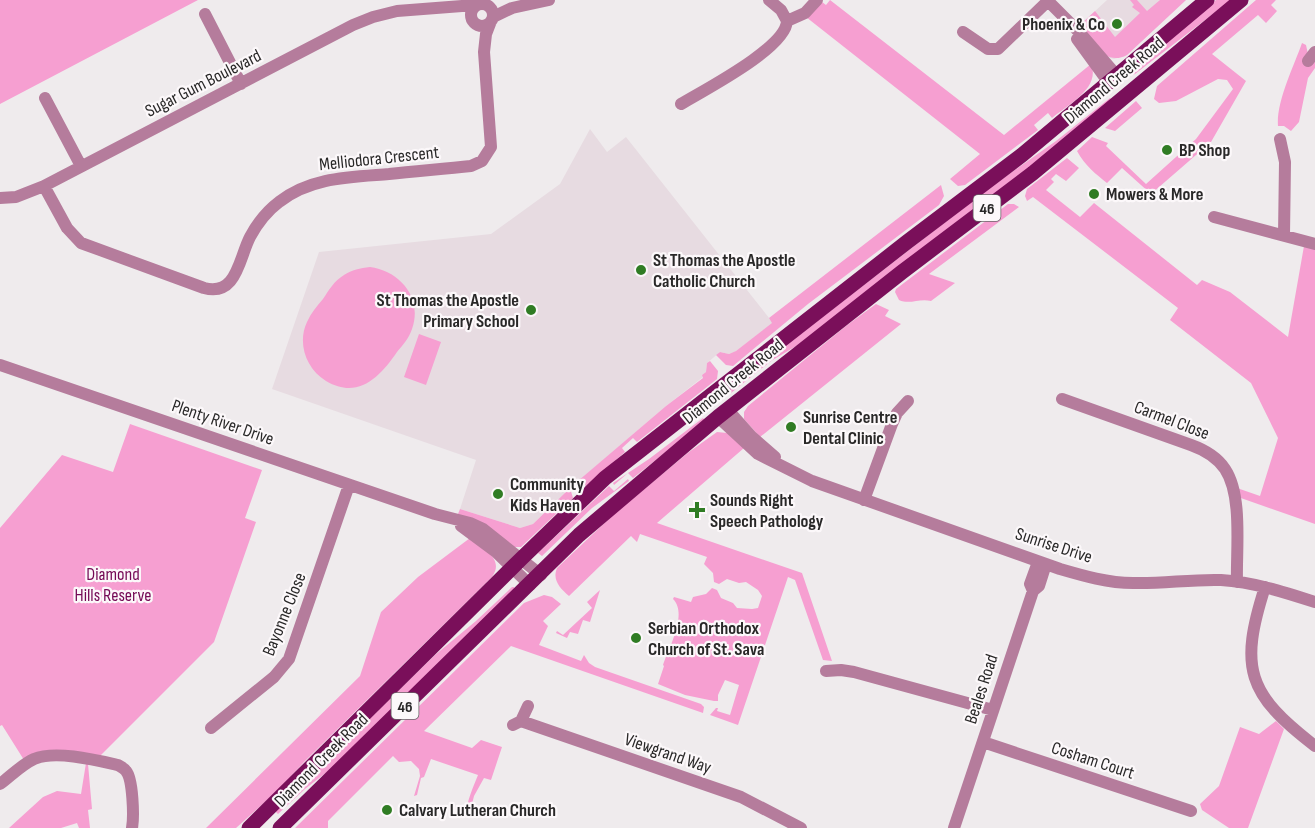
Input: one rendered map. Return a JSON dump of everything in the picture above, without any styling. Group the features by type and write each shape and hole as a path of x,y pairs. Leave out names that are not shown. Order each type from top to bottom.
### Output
{"main road":[{"name":"Diamond Creek Road","path":"254,826 605,478 1030,149 1207,0"},
{"name":"Diamond Creek Road","path":"280,828 598,519 723,413 902,272 1024,180 1241,0"},
{"path":"1113,80 1123,82 1128,94"},
{"name":"Sunrise Drive","path":"709,398 712,409 723,413"},
{"path":"254,826 262,822 272,828"}],"street":[{"name":"Sugar Gum Boulevard","path":"492,19 512,8 549,0"},
{"path":"681,104 740,69 784,33 787,21 781,10 769,0"},
{"path":"787,21 805,13 818,0"},
{"path":"963,32 981,45 993,50 998,49 1048,0 1113,80"},
{"path":"481,4 492,9 492,19 482,26 471,19 471,11 481,4"},
{"name":"Sugar Gum Boulevard","path":"426,8 526,4"},
{"name":"Sugar Gum Boulevard","path":"0,198 15,197 44,186 396,5 451,12 471,19"},
{"path":"205,14 241,84"},
{"name":"Melliodora Crescent","path":"471,19 484,52"},
{"name":"Melliodora Crescent","path":"44,186 67,228 81,243 204,288 220,289 233,279 250,236 262,218 296,191 327,180 471,166 482,161 490,151 491,141 484,52 486,33 492,19"},
{"path":"45,98 81,166"},
{"path":"1280,139 1285,162 1284,235"},
{"path":"1214,217 1315,244"},
{"name":"Plenty River Drive","path":"0,365 435,514 480,538 517,563 535,580"},
{"name":"Carmel Close","path":"1062,399 1202,449 1218,461 1226,470 1233,489 1237,582"},
{"path":"864,500 892,424 897,413 908,401"},
{"name":"Sunrise Drive","path":"723,413 739,438 812,481 1042,563 1094,579 1130,583 1201,580 1237,582 1265,587 1315,602"},
{"name":"Bayonne Close","path":"211,728 274,677 289,659 349,485"},
{"name":"Beales Road","path":"954,828 1033,591 1039,586 1042,563"},
{"path":"1265,587 1252,634 1251,654 1254,674 1261,692 1274,711 1315,746"},
{"path":"826,671 854,672 993,710"},
{"name":"Viewgrand Way","path":"528,706 517,723 741,797 801,828"},
{"name":"Cosham Court","path":"983,742 1191,811"},
{"path":"0,784 28,762 42,756 61,755 118,765 129,776 132,828"}],"shaded area":[{"path":"1107,0 1186,0 1127,55 1114,59 1110,58 1079,26"},
{"name":"St Thomas the Apostle Primary School","path":"590,129 607,152 626,137 773,323 735,352 729,354 720,352 707,363 703,377 567,491 533,524 520,528 460,509 476,460 272,389 319,252 491,234 560,184"}],"green space":[{"path":"0,0 198,0 0,104"},
{"path":"830,0 1004,135 1091,64 1093,73 1091,81 1074,102 1052,118 1048,113 1034,125 1038,130 965,185 958,186 950,179 980,154 806,17 822,2 826,5"},
{"path":"1130,0 1137,0 1147,11 1160,0 1186,0 1127,55 1112,58 1100,51 1079,26 1095,11 1115,37 1140,13 1132,7 1134,5"},
{"path":"1216,0 1231,0 1135,74 1130,73"},
{"path":"1256,0 1276,0 1271,5 1277,11 1266,23 1258,15 1212,54 1246,81 1211,142 1151,194 1122,168 1107,183 1091,169 1077,151 1092,137 1108,143 1106,146 1146,184 1196,139 1233,89 1227,80 1218,79 1176,101 1159,103 1154,99 1157,86"},
{"path":"1302,43 1306,45 1308,54 1315,59 1315,68 1308,78 1299,122 1291,131 1284,126 1278,126 1278,116 1290,73"},
{"path":"1110,98 1112,100 1042,159 803,342 771,361 731,393 728,390 988,189 1056,141"},
{"path":"1136,101 1142,108 1115,131 1105,128"},
{"path":"1067,158 1079,168 1066,181 1056,174 1051,179 1054,182 1046,190 1080,217 1094,203 1197,285 1202,280 1230,292 1288,337 1304,246 1315,249 1315,524 1238,497 1237,488 1260,496 1278,438 1251,383 1170,320 1178,308 1033,197 1027,201 1025,196 1027,189"},
{"path":"941,185 944,196 939,205 808,304 733,366 726,365 716,355 720,352 729,354 736,351 772,323 769,318"},
{"path":"1008,204 1019,207 929,274 955,283 931,301 899,300 896,289"},
{"path":"370,267 391,274 399,280 411,297 415,318 404,344 376,377 358,387 338,386 326,381 313,370 303,347 304,330 312,313 337,280 353,271"},
{"path":"876,304 889,310 885,316 901,324 760,437 744,419 744,412 748,406"},
{"path":"419,334 441,342 426,385 404,377"},
{"path":"710,361 718,371 717,379 637,442 633,438 622,448 625,452 586,486 578,481 666,406 703,378 702,375 706,372 707,363"},
{"path":"703,418 705,421 633,478 628,473"},
{"name":"Diamond Hills Reserve","path":"130,424 262,470 245,518 256,522 214,642 98,758 24,760 2,725 0,726 0,528 62,455 113,472"},
{"path":"717,432 727,433 744,448 657,523 802,573 832,661 823,660 795,580 788,577 738,725 710,715 718,708 717,711 730,715 739,685 725,680 718,695 718,701 714,701 685,695 658,684 678,622 679,613 674,597 691,602 693,597 706,594 712,588 717,590 721,598 733,603 737,608 752,609 758,608 762,596 758,590 746,582 739,583 727,579 719,584 714,582 713,573 704,564 707,557 640,534 637,542 631,536 569,596 556,580 557,568 614,514"},
{"path":"628,479 629,481 592,508 542,556 538,553 609,486 614,491"},
{"path":"570,488 573,498 521,547 512,547 458,514 460,509 520,528 533,524"},
{"path":"470,538 494,559 496,565 492,577 277,791 236,828 206,828 360,676 381,612 418,577"},
{"path":"512,587 514,590 332,768 278,814 275,811 435,655"},
{"path":"600,590 590,622 583,620 578,634 570,632 567,638 556,633 557,631 563,635 592,608 587,602"},
{"path":"544,595 552,597 561,604 543,621 548,626 539,645 581,661 584,655 595,667 701,704 704,707 703,713 511,646 424,731 472,748 481,740 502,747 491,780 484,778 474,796 469,816 466,814 470,794 478,775 431,759 424,777 421,778 417,795 414,796 420,776 419,769 411,761 399,762 393,756 328,821 328,828 295,828 524,603"},
{"path":"1276,721 1284,729 1248,828 1229,828 1202,810 1200,804 1219,786 1240,727 1259,734"},
{"path":"86,763 88,764 92,809 88,810 90,828 79,828 77,823 61,828 9,828 43,797 57,791 81,794"}],"place":[{"name":"Phoenix & Co","path":"1117,24"},
{"name":"BP Shop","path":"1167,150"},
{"name":"Mowers & More","path":"1094,194"},
{"name":"St Thomas the Apostle Catholic Church","path":"641,270"},
{"name":"St Thomas the Apostle Primary School","path":"531,310"},
{"name":"Sunrise Centre Dental Clinic","path":"791,427"},
{"name":"Community Kids Haven","path":"498,494"},
{"name":"Sounds Right Speech Pathology","path":"697,510"},
{"name":"Serbian Orthodox Church of St. Sava","path":"636,638"},
{"name":"Calvary Lutheran Church","path":"387,810"}]}
